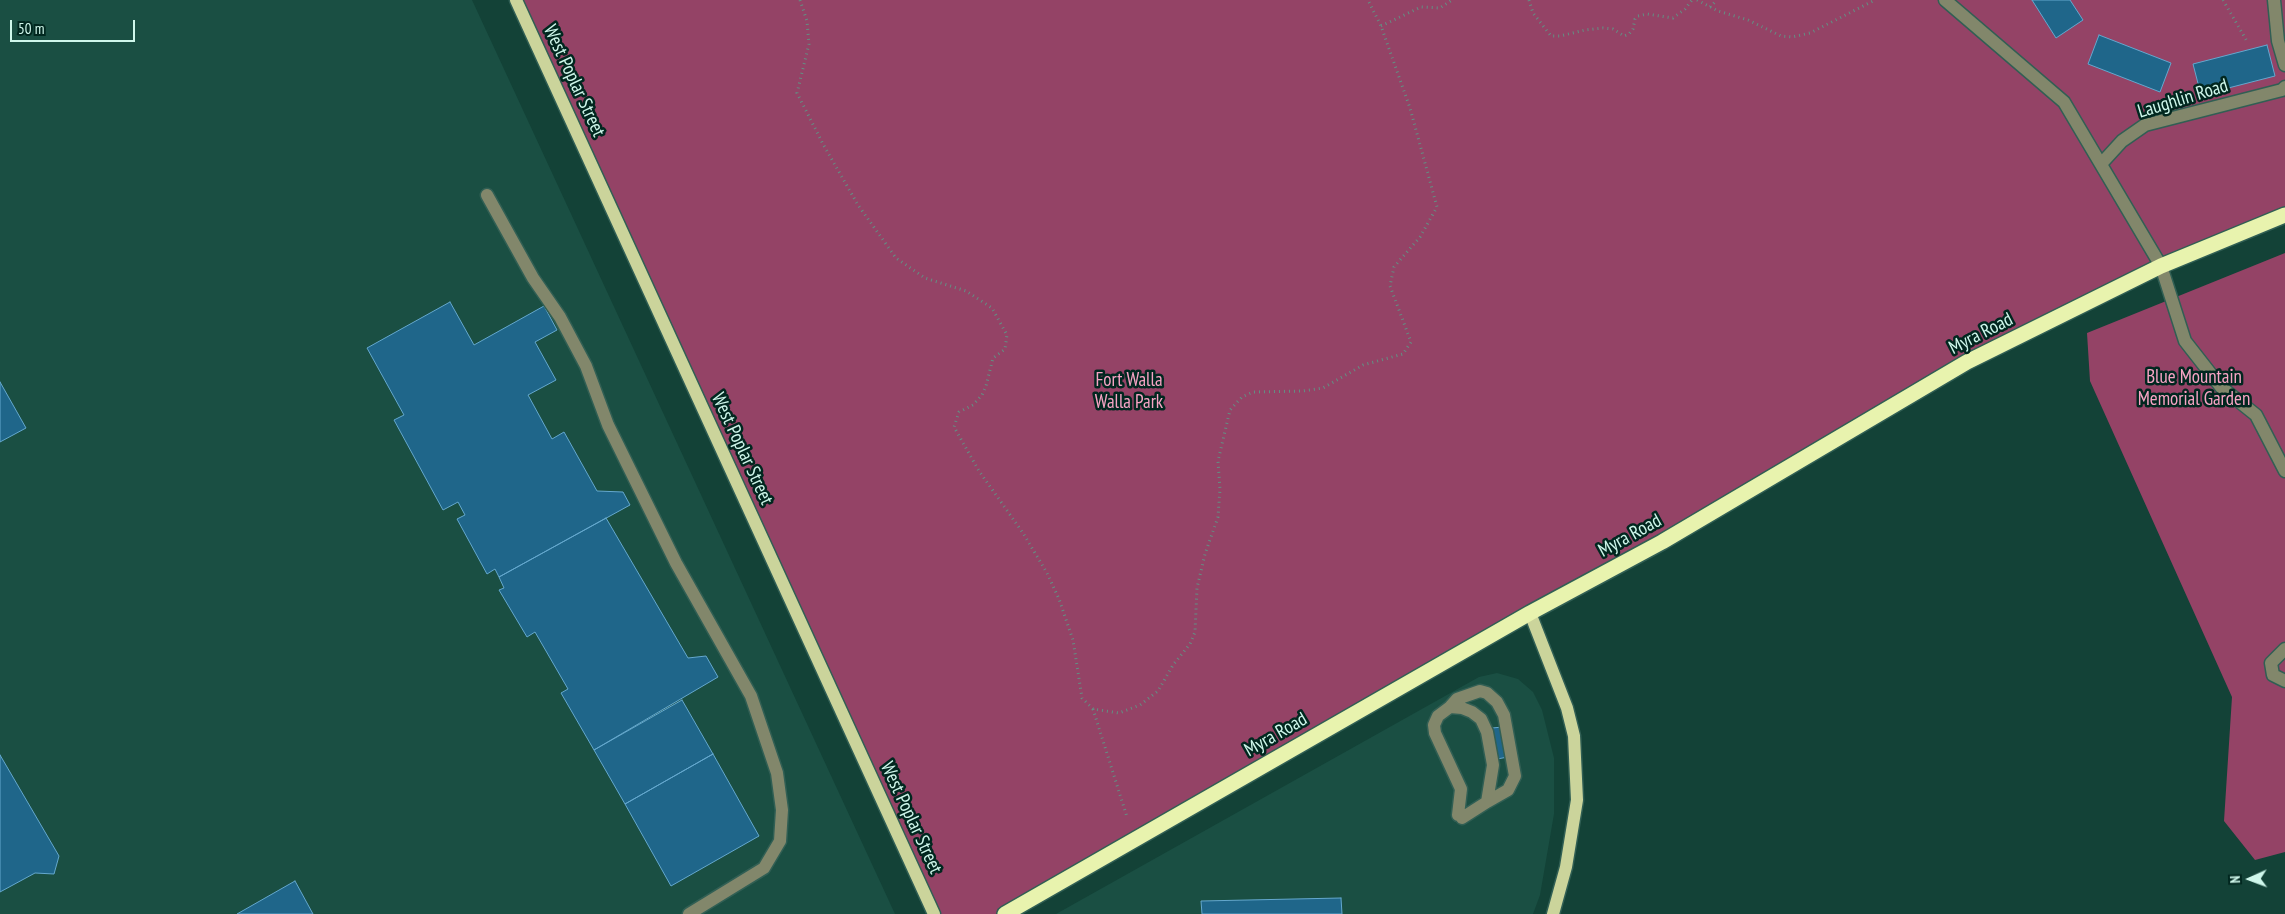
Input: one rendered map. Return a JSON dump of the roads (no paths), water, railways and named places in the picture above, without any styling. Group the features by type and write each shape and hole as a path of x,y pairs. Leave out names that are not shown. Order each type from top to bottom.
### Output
{"highway":[{"name":"Myra Road","path":"1004,914 1530,613 1662,542 1967,362 2161,266 2285,215"}],"main road":[{"name":"West Poplar Street","path":"516,0 934,914"},
{"path":"1530,613 1567,708 1574,736 1577,800 1566,867 1553,914"}],"street":[{"path":"1945,0 2064,102 2161,266 2185,340 2221,387 2256,414 2285,471"},
{"path":"2274,0 2278,41 2285,65"},
{"name":"Laughlin Road","path":"2101,164 2122,142 2145,125 2285,88"},
{"path":"487,195 532,278 560,317 586,366 608,425 676,563 751,696 777,773 782,810 780,841 764,868 689,914"},
{"path":"2285,649 2271,662 2273,675 2285,681"},
{"path":"1480,691 1487,693 1497,702 1504,715 1515,776 1508,790 1487,802 1460,816 1461,789 1435,733 1434,725 1438,716 1457,699 1480,691"},
{"path":"1450,707 1462,708 1472,712 1481,719 1486,732 1493,765 1487,802"}],"park label":[{"name":"Blue Mountain Memorial Garden","path":"2194,389"},
{"name":"Fort Walla Walla Park","path":"1129,392"}]}
